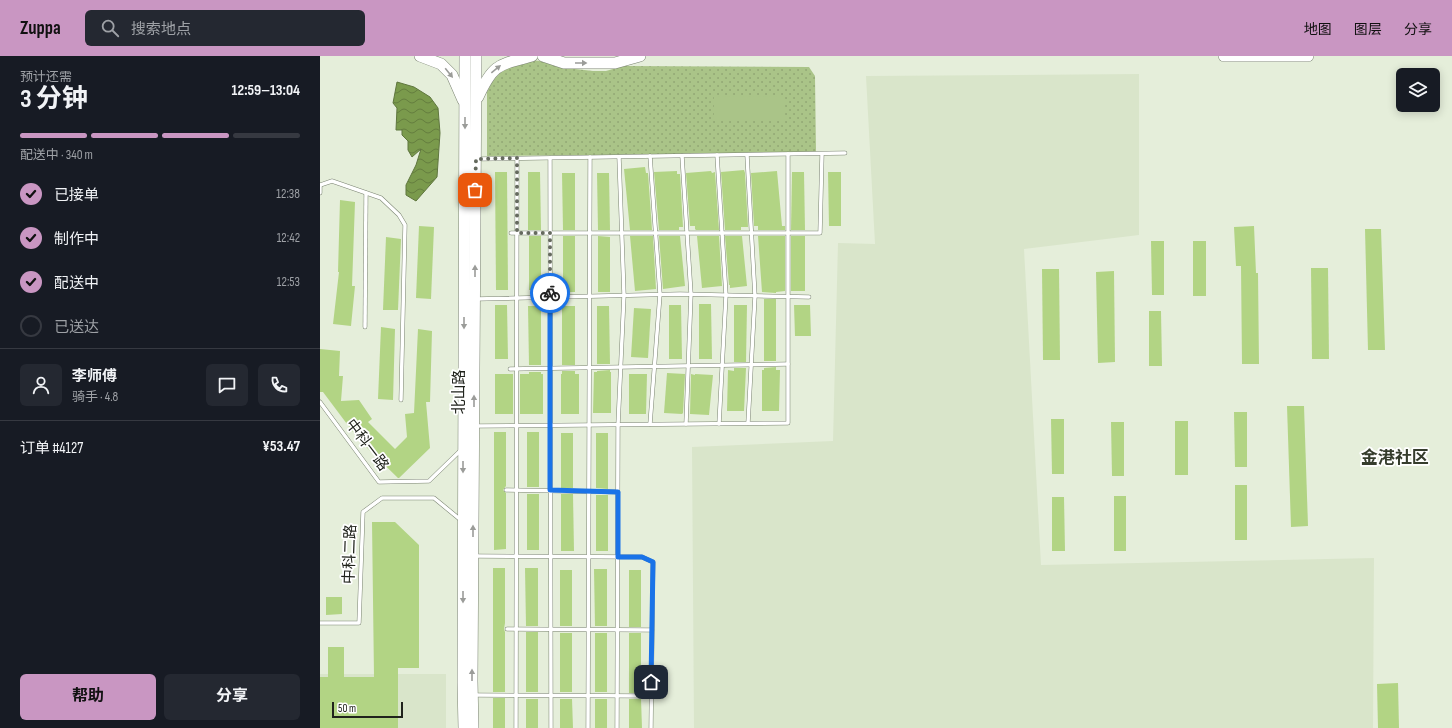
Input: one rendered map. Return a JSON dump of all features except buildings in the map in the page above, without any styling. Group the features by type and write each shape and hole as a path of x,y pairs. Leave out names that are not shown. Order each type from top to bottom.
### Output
{"street":[{"path":"420,56 441,64 452,75 465,104"},
{"name":"北山路","path":"464,728 463,522 465,56"},
{"name":"北山路","path":"473,728 476,56"},
{"path":"476,102 485,82 494,69 504,64 532,56"},
{"path":"543,56 564,63 615,63 640,56"},
{"path":"1224,56 1308,56"}],"lane":[{"path":"476,159 845,153"},
{"path":"474,426 788,423 788,154"},
{"path":"511,233 820,233 822,154"},
{"path":"716,155 726,295 719,424"},
{"path":"747,155 755,296 748,423"},
{"path":"650,156 660,294 650,424"},
{"path":"682,156 691,294 686,424"},
{"path":"588,728 590,157"},
{"path":"618,728 618,425 624,295 619,157"},
{"path":"516,728 517,158"},
{"path":"550,158 550,728"},
{"path":"320,193 320,185 332,181 366,192 381,198 399,215 405,225 401,400"},
{"path":"365,327 366,192"},
{"path":"474,300 660,294 809,297"},
{"path":"510,369 788,364"},
{"name":"中科一路","path":"320,402 379,482 429,481 464,448"},
{"path":"506,490 618,492"},
{"name":"中科二路","path":"320,623 359,623 363,512 382,498 434,498 463,522"},
{"path":"473,556 642,557 653,562 650,696 651,728"},
{"path":"507,629 652,630"},
{"path":"472,695 650,696"}],"shaded area":[{"path":"531,60 549,62 558,67 593,71 606,71 623,66 809,67 815,76 816,153 487,156 487,92 492,82 502,71 515,63"},
{"path":"1139,74 1139,235 1024,249 1041,565 1374,558 1373,728 694,728 692,447 833,441 838,243 875,244 866,76"},
{"path":"784,96 784,121 714,121 714,97"},
{"path":"320,674 446,674 446,728 320,728"}],"water":[{"path":"397,82 414,87 430,97 438,108 440,133 437,177 416,201 406,195 406,185 416,165 421,149 412,157 408,150 408,141 402,135 402,130 396,130 397,108 393,103"}],"way so far":[{"path":"475,190 476,159 517,158 517,233 550,233 550,293"}],"district":[{"name":"金港社区","path":"1395,458"}],"route":[{"path":"550,293 550,490 618,492 618,557 642,557 653,562 651,682"}]}
